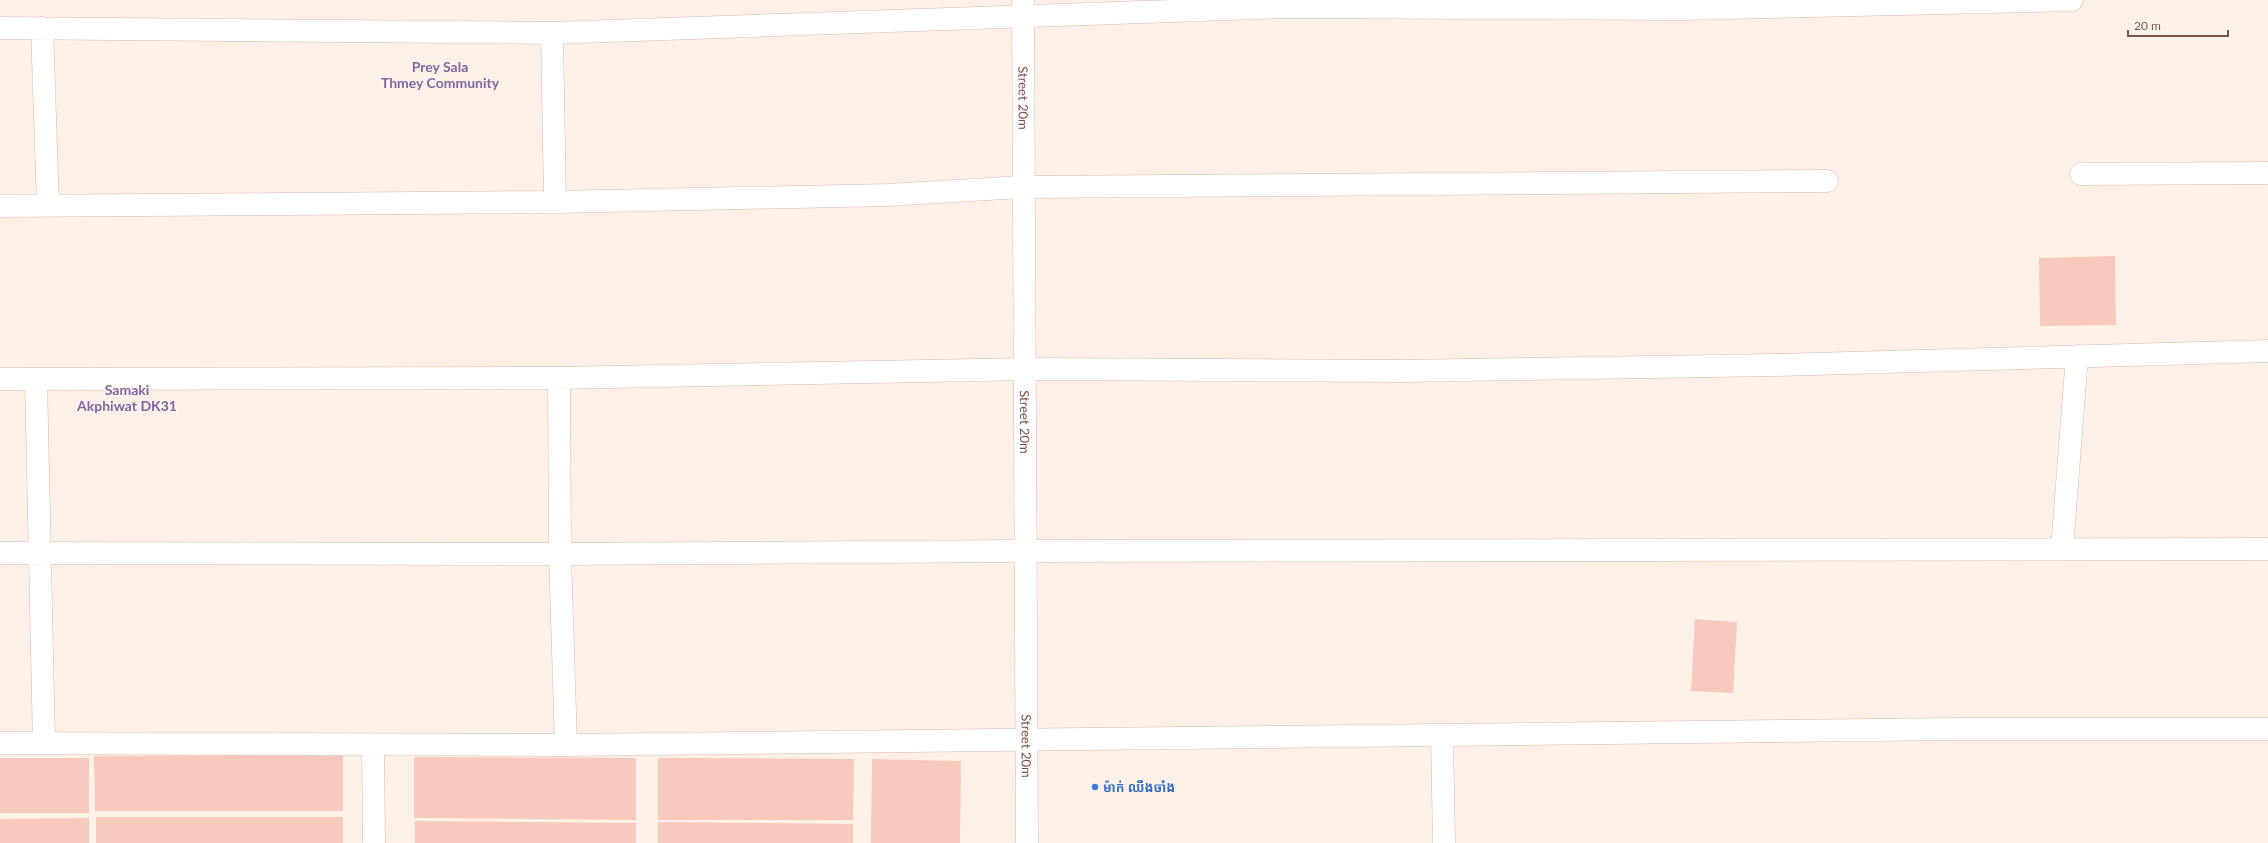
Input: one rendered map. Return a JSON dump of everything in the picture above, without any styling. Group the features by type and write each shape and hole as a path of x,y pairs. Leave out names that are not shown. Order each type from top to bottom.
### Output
{"street":[{"path":"0,28 552,33 1023,8 1284,7 1682,9 2072,0"},
{"name":"Street 20m","path":"1023,8 1028,843"},
{"path":"42,28 48,206"},
{"path":"552,33 555,202"},
{"path":"2081,174 2268,174"},
{"path":"0,206 555,202 887,195 1024,187 1827,181"},
{"path":"0,379 559,378 1025,369 1401,371 1767,365 2268,351"},
{"path":"2062,549 2077,356"},
{"path":"559,378 560,554 566,745"},
{"path":"36,379 44,743"},
{"path":"0,553 560,554 1026,550 2268,548"},
{"path":"0,743 566,745 1958,729 2268,729"},
{"path":"1442,735 1444,843"},
{"path":"374,744 374,843"}],"building":[{"path":"2115,256 2116,325 2040,326 2039,258"},
{"path":"1695,619 1737,622 1733,693 1691,691"},
{"path":"343,755 343,811 95,811 94,756"},
{"path":"414,757 636,758 636,820 414,818"},
{"path":"0,758 89,758 89,813 0,813"},
{"path":"658,758 854,759 853,820 658,820"},
{"path":"872,759 961,761 960,843 871,843"},
{"path":"96,817 343,817 343,843 96,843"},
{"path":"89,818 89,843 0,843 0,819"},
{"path":"415,821 636,823 636,843 415,843"},
{"path":"658,822 853,824 853,843 658,843"}],"place":[{"name":"ម៉ាក់ ឈីងចាំង","path":"1095,787"}],"district":[{"name":"Prey Sala Thmey Community","path":"440,76"},
{"name":"Samaki Akphiwat DK31","path":"127,398"}]}
